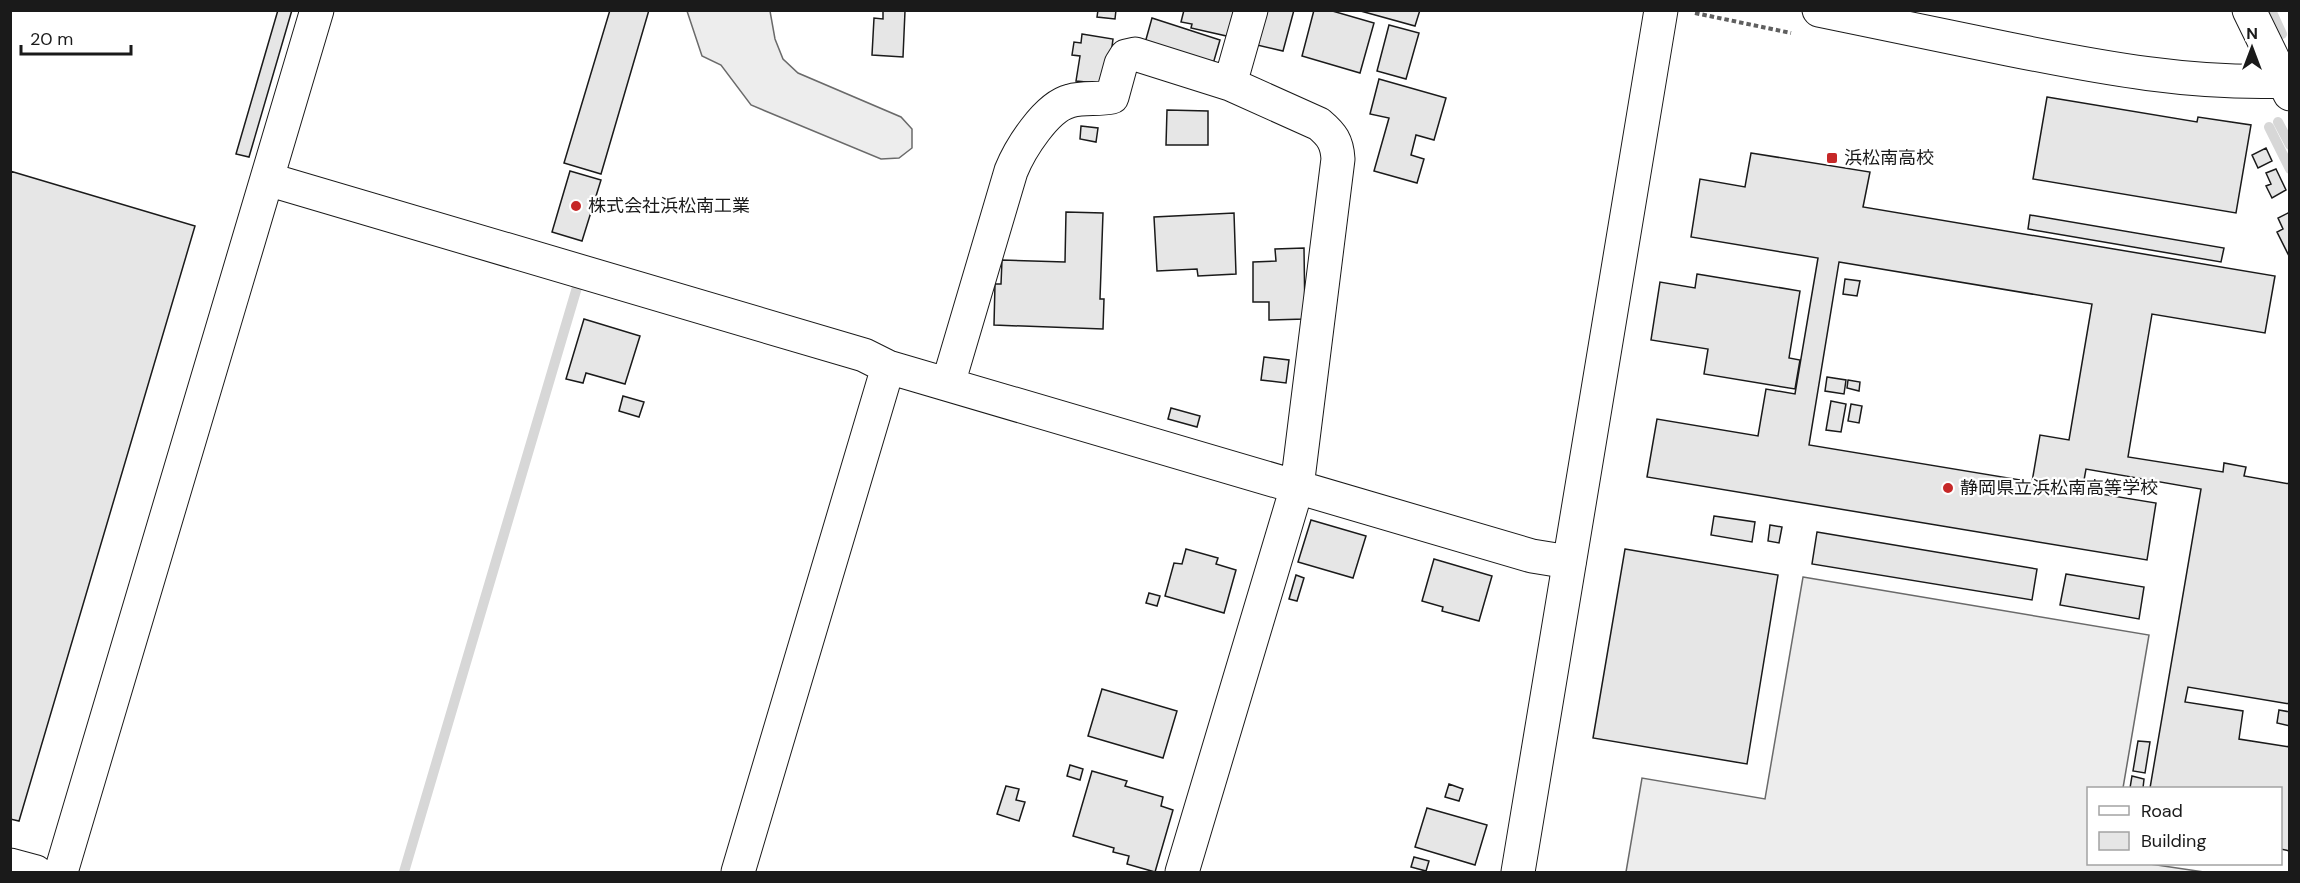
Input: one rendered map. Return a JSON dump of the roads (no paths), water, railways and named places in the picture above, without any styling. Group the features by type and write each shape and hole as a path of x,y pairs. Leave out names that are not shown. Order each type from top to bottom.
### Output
{"street":[{"path":"61,873 317,10"},
{"path":"1230,84 1251,10"},
{"path":"1518,873 1661,10"},
{"path":"1819,10 2138,73 2208,81 2287,85"},
{"path":"2249,10 2287,85"},
{"path":"948,384 1011,171 1026,141 1036,128 1067,101 1112,97 1120,64 1126,56 1135,54 1230,84 1319,124 1330,133 1337,145 1338,159 1297,487 1182,873"},
{"path":"267,179 864,355 888,367 1532,556 1569,562"},
{"path":"738,873 888,367"},
{"path":"10,865 36,873"}],"waterway":[{"path":"2271,10 2282,34"},
{"path":"2278,122 2290,145"},
{"path":"2269,127 2290,169"},
{"path":"404,872 578,284"}],"place":[{"name":"浜松南高校","path":"1832,158"},
{"name":"株式会社浜松南工業","path":"576,206"},
{"name":"静岡県立浜松南高等学校","path":"1948,488"}]}
